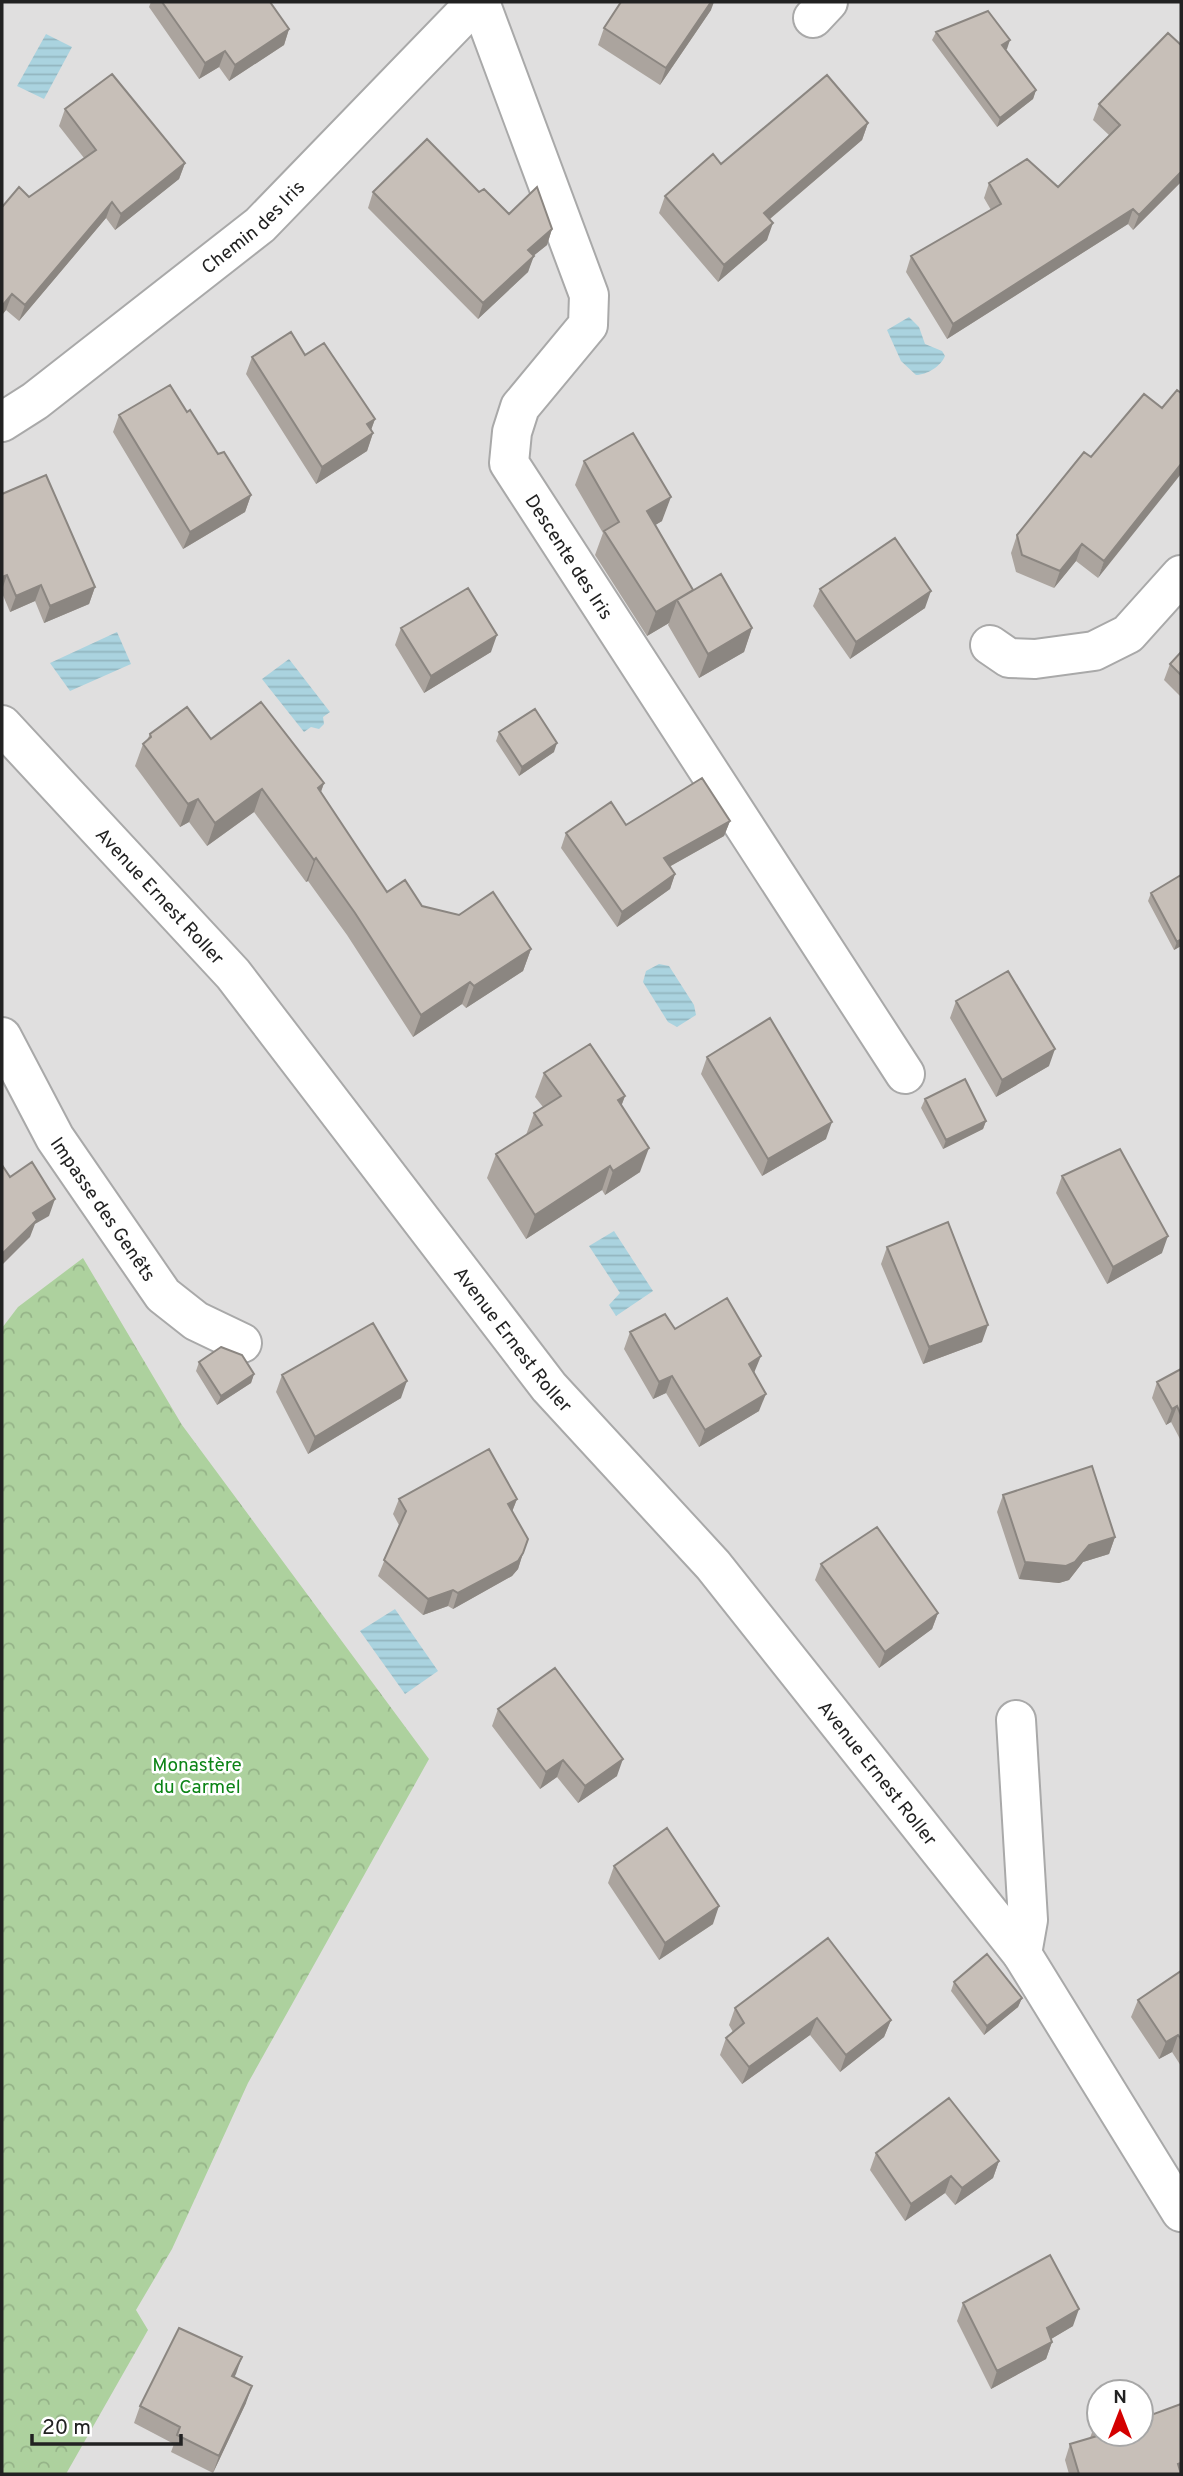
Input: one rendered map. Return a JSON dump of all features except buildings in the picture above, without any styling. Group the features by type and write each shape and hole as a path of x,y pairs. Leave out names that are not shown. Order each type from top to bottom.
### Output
{"street":[{"name":"Chemin des Iris","path":"2,422 46,393 260,225 478,2"},
{"name":"Descente des Iris","path":"478,2 589,295 588,325 520,407 512,432 509,463 905,1074"},
{"path":"990,645 1009,658 1022,659 1094,651 1128,634 1181,575"},
{"name":"Avenue Ernest Roller","path":"2,724 233,974 549,1387 713,1565 1022,1954 1181,2212"},
{"name":"Impasse des Genêts","path":"2,1038 55,1138 163,1295 195,1321 242,1343"},
{"path":"1016,1720 1028,1920 1022,1954"}],"shaded area":[{"path":"2,2 1181,2 1181,2474 2,2474"}],"green space":[{"name":"Monastère du Carmel","path":"83,1258 182,1425 429,1759 248,2083 172,2249 136,2310 148,2330 66,2474 2,2474 2,1328 18,1307"}],"water":[{"path":"46,34 72,47 44,99 17,86"},
{"path":"909,317 919,327 925,344 942,351 945,356 937,366 920,375 916,375 901,361 887,330"},
{"path":"117,632 131,664 70,691 50,663"},
{"path":"289,659 330,712 323,717 324,724 319,729 311,727 304,732 262,679"},
{"path":"659,964 669,966 694,1005 696,1015 677,1027 668,1022 643,982 646,971"},
{"path":"614,1231 653,1291 616,1316 609,1305 620,1293 589,1246"},
{"path":"395,1609 438,1671 405,1694 360,1631"}]}
